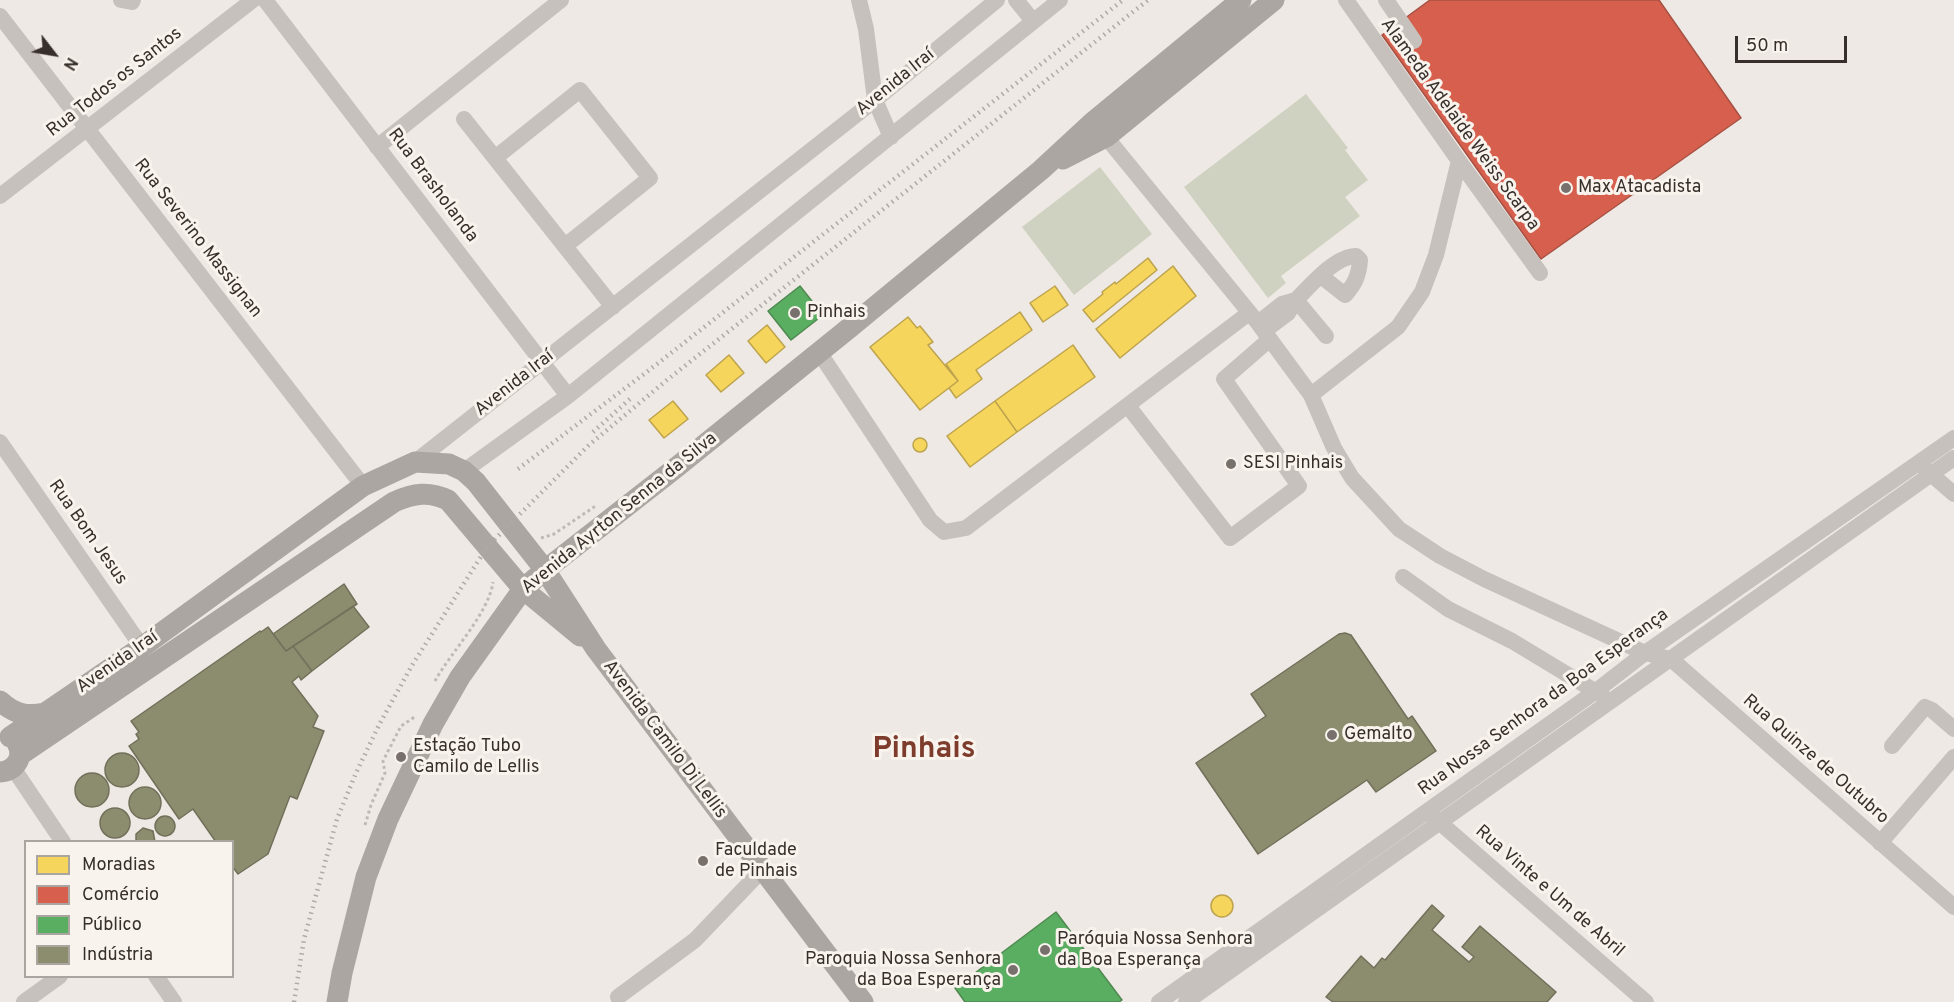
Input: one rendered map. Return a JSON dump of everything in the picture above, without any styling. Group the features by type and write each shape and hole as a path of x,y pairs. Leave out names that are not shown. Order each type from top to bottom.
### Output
{"main road":[{"name":"Avenida Ayrton Senna da Silva","path":"337,1002 366,877 388,819 433,724 460,677 524,589 1041,170 1094,121 1241,0"},
{"name":"Avenida Ayrton Senna da Silva","path":"1041,170 1106,137 1274,0"},
{"name":"Avenida Iraí","path":"5,753 46,712 142,647 363,486 415,462"},
{"path":"415,462 449,464 464,471"},
{"name":"Avenida Camilo Di Lellis","path":"464,471 476,482 545,570 596,649 863,1002"},
{"name":"Avenida Iraí","path":"5,753 394,502 421,493 435,494 448,500"},
{"name":"Avenida Camilo Di Lellis","path":"448,500 524,589 596,649"},
{"path":"0,701 15,712 31,716 46,712"}],"street":[{"path":"121,0 124,2 134,0"},
{"name":"Rua Todos os Santos","path":"0,196 253,0"},
{"name":"Rua Brasholanda","path":"265,0 568,396"},
{"path":"377,147 561,0"},
{"path":"860,0 875,100 891,137"},
{"name":"Avenida Iraí","path":"415,462 875,100 997,0"},
{"path":"1016,0 1033,21"},
{"path":"464,471 568,396 1060,0"},
{"name":"Alameda Adelaide Weiss Scarpa","path":"1346,0 1540,273"},
{"path":"1393,3 1414,41"},
{"name":"Rua Severino Massignan","path":"0,16 363,486"},
{"path":"495,158 580,90 650,178 566,246"},
{"path":"464,119 613,307"},
{"name":"Rua Quinze de Outubro","path":"1106,137 1260,326 1311,394 1334,448 1352,478 1400,529 1440,556 1475,574 1645,653 1671,659 1954,907"},
{"path":"1311,394 1398,327 1422,292 1436,255 1459,161"},
{"path":"1128,406 1230,538 1299,486 1224,379 1260,326 1282,304 1296,300 1321,276"},
{"path":"1296,300 1326,336"},
{"path":"819,352 930,520 944,532 966,528 1128,406 1260,326"},
{"name":"Rua Nossa Senhora da Boa Esperança","path":"1159,1002 1433,816 1603,696 1671,659 1924,469 1954,438"},
{"name":"Rua Bom Jesus","path":"0,442 142,647"},
{"name":"Rua Nossa Senhora da Boa Esperança","path":"1603,696 1645,653 1924,469 1954,458"},
{"path":"1924,469 1954,494"},
{"path":"1403,577 1448,609 1512,641 1603,696"},
{"path":"1892,746 1925,707 1932,710 1954,729"},
{"path":"5,753 62,840"},
{"path":"1880,843 1954,757"},
{"name":"Rua Nossa Senhora da Boa Esperança","path":"1186,1002 1433,816"},
{"name":"Rua Vinte e Um de Abril","path":"1433,816 1646,1002"},
{"path":"618,997 695,940 763,869"},
{"path":"24,1002 57,978"},
{"path":"157,978 174,1002"}],"green space":[{"path":"1306,94 1348,148 1345,150 1368,180 1345,197 1360,216 1281,276 1286,283 1268,298 1184,187"},
{"path":"1100,167 1152,234 1074,295 1022,227"}],"building: Moradias":[{"path":"1148,258 1157,270 1093,322 1083,310 1103,294 1102,292 1115,282 1116,284"},
{"path":"1173,266 1196,296 1120,358 1096,329"},
{"path":"1055,286 1068,305 1043,322 1030,303"},
{"path":"1020,312 1032,330 976,370 982,379 956,398 949,388 958,381 946,364"},
{"path":"908,317 917,328 920,326 933,342 928,345 958,381 920,410 870,347"},
{"path":"767,325 785,347 766,363 748,341"},
{"path":"1073,345 1095,377 1017,432 995,401"},
{"path":"729,355 744,373 721,392 706,375"},
{"path":"673,401 688,419 664,438 649,420"},
{"path":"995,401 1017,432 970,467 947,436"},
{"path":"920,438 925,440 927,445 925,450 920,452 915,450 913,445 915,440"},
{"path":"1222,895 1230,898 1233,906 1230,914 1222,917 1214,914 1211,906 1214,898"}],"building: Comércio":[{"name":"Max Atacadista","path":"1430,0 1659,0 1741,118 1541,259 1382,35"}],"building: Público":[{"name":"Pinhais","path":"800,286 823,315 791,340 768,311"},
{"name":"Paróquia Nossa Senhora da Boa Esperança","path":"1056,912 1122,1000 1119,1002 965,1002 955,988"}],"building: Indústria":[{"path":"344,584 357,604 286,651 273,634"},
{"path":"353,606 369,627 312,671 293,646"},
{"path":"268,627 286,651 293,646 312,671 301,680 299,676 292,682 318,716 313,727 324,731 297,799 290,796 268,854 238,874 234,869 234,840 215,840 193,809 179,819 129,746 139,739 136,734 139,732 131,721"},
{"name":"Gemalto","path":"1339,634 1351,635 1408,719 1412,716 1436,751 1376,792 1367,780 1258,854 1196,763 1266,716 1251,694"},
{"path":"122,753 134,758 139,770 134,782 122,787 110,782 105,770 110,758"},
{"path":"92,773 104,778 109,790 104,802 92,807 80,802 75,790 80,778"},
{"path":"145,787 157,791 161,803 157,815 145,819 133,815 129,803 133,791"},
{"path":"115,808 126,812 130,823 126,834 115,838 104,834 100,823 104,812"},
{"path":"165,816 172,819 175,826 172,833 165,836 158,833 155,826 158,819"},
{"path":"143,828 153,831 155,840 136,840 136,834"},
{"path":"1432,905 1444,916 1432,930 1469,962 1474,957 1462,947 1480,926 1556,992 1547,1002 1333,1002 1326,997 1361,956 1374,968 1382,958 1385,960"}],"railway":[{"path":"518,469 648,371 1123,0"},
{"path":"294,1002 304,939 337,819 356,773 411,667 487,547 589,445 667,380 1148,0"},
{"path":"593,432 631,398"}],"place":[{"name":"Max Atacadista","path":"1566,188"},
{"name":"Pinhais","path":"795,313"},
{"name":"SESI Pinhais","path":"1231,464"},
{"name":"Gemalto","path":"1332,735"},
{"name":"Estação Tubo Camilo de Lellis","path":"401,757"},
{"name":"Faculdade de Pinhais","path":"703,861"},
{"name":"Paróquia Nossa Senhora da Boa Esperança","path":"1045,950"},
{"name":"Paroquia Nossa Senhora da Boa Esperança","path":"1013,970"}],"district":[{"name":"Pinhais","path":"924,751"}]}
